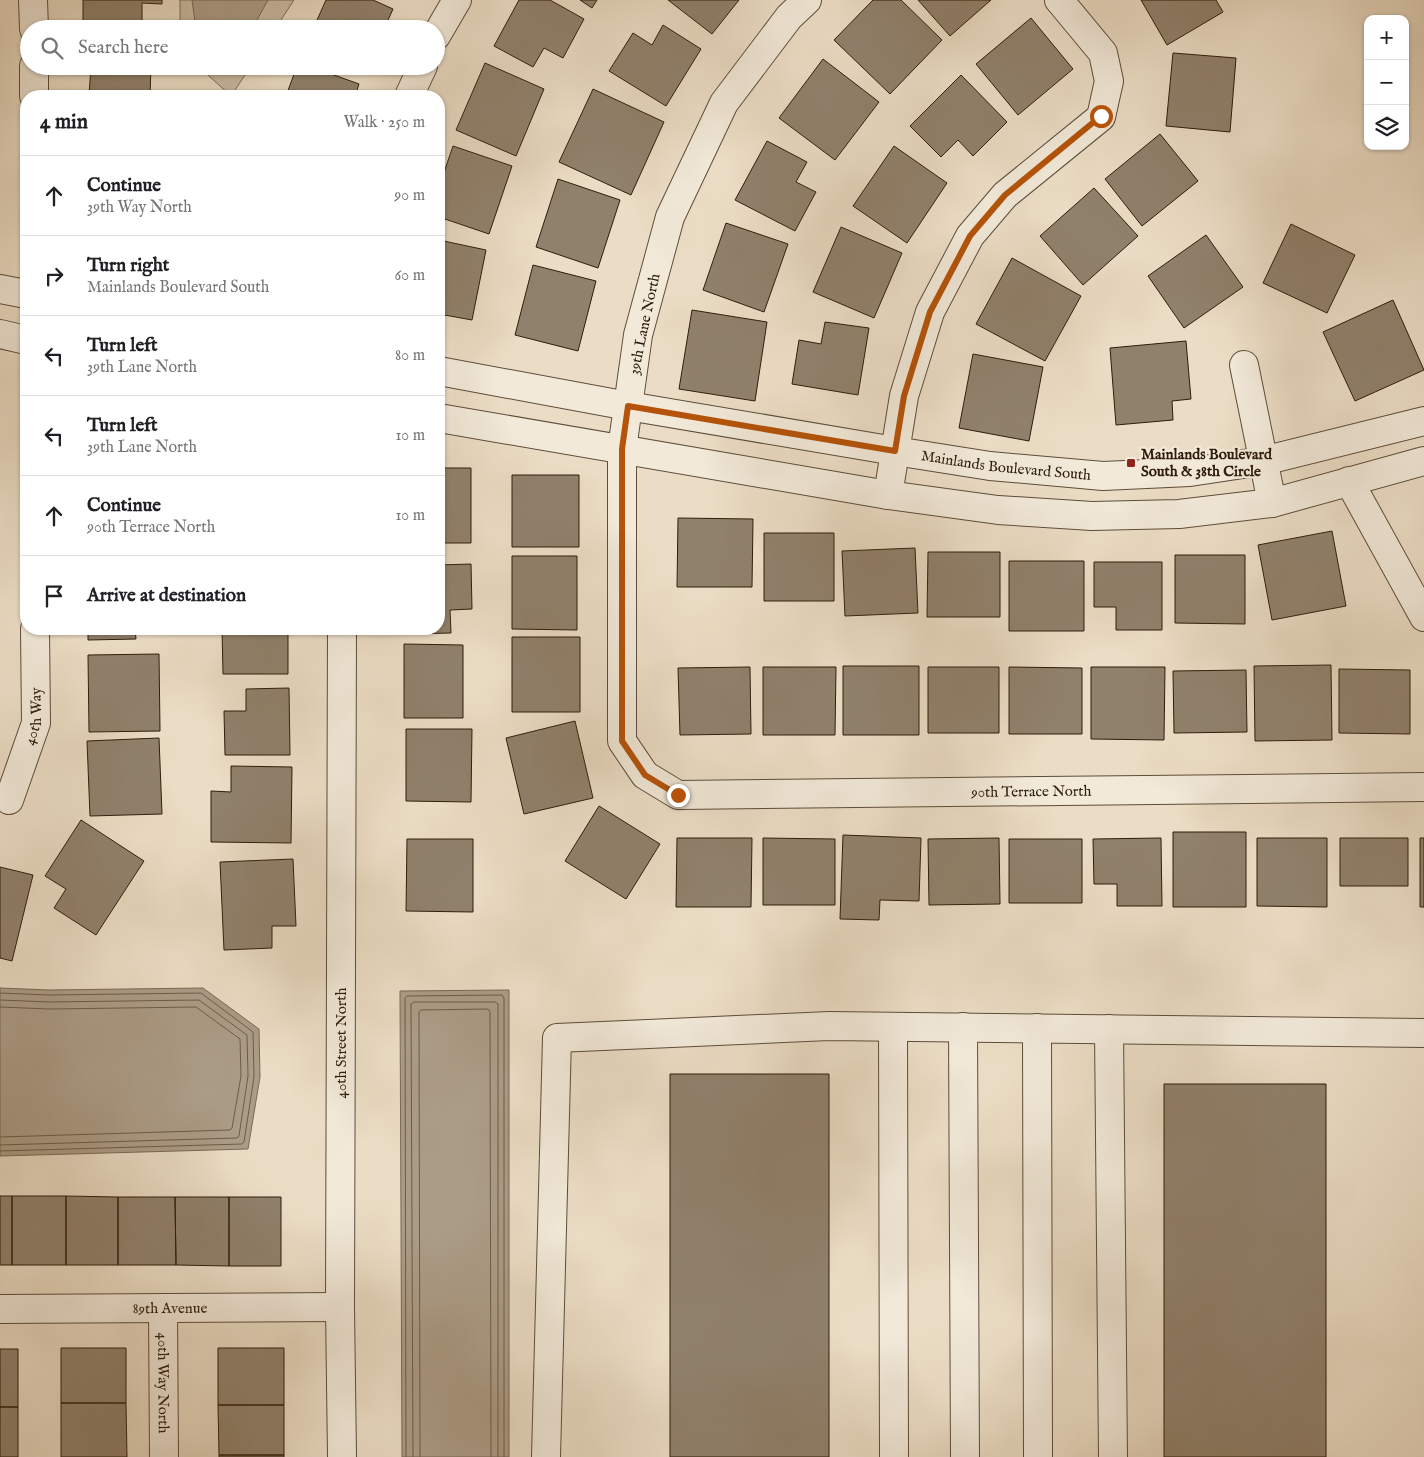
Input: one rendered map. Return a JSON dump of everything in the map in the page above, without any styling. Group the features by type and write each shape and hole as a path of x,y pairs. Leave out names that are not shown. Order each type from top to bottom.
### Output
{"street":[{"path":"33,0 34,20"},
{"path":"445,21 457,0"},
{"name":"39th Lane North","path":"645,775 622,741 622,449 638,335 670,217 724,102 789,17 807,0"},
{"path":"888,496 904,396 930,312 970,236 1005,195 1101,116 1109,81 1103,53 1059,0"},
{"path":"34,75 34,90"},
{"path":"412,90 419,75"},
{"path":"0,289 20,293"},
{"path":"0,334 20,339"},
{"path":"1244,365 1272,503"},
{"name":"Mainlands Boulevard South","path":"445,372 628,406 990,466 1103,476 1190,472 1264,461 1424,421"},
{"path":"445,419 888,496 998,510 1092,516 1179,514 1272,503 1424,461"},
{"path":"1349,481 1424,617"},
{"name":"40th Way","path":"9,800 36,723 35,635"},
{"name":"40th Street North","path":"342,635 340,1307 342,1457"},
{"name":"90th Terrace North","path":"645,775 678,795 1424,787"},
{"path":"546,1457 557,1038 829,1026 1424,1033"},
{"path":"893,1027 894,1457"},
{"path":"963,1027 966,1457"},
{"path":"1037,1028 1038,1457"},
{"path":"1110,1029 1113,1457"},
{"name":"89th Avenue","path":"0,1309 340,1307"},
{"name":"40th Way North","path":"162,1308 164,1457"}],"shaded area":[{"path":"180,0 294,0 281,20 180,20"},
{"path":"208,75 245,75 235,90 224,90"}],"water":[{"path":"192,0 268,0 257,20 195,20"},
{"path":"0,988 49,990 203,988 259,1029 260,1077 248,1149 0,1156"},
{"path":"509,990 509,1457 402,1457 400,991"}],"building":[{"path":"83,0 162,0 162,4 142,3 142,20 83,20"},
{"path":"326,0 373,0 393,9 388,20 317,20"},
{"path":"519,0 550,0 584,19 563,58 544,48 533,67 494,46"},
{"path":"580,0 597,0 592,8"},
{"path":"668,0 739,0 712,34"},
{"path":"873,0 901,0 942,40 890,94 834,40"},
{"path":"918,0 991,0 950,36"},
{"path":"1141,0 1216,0 1223,12 1167,45"},
{"path":"1031,18 1073,69 1018,115 976,64"},
{"path":"663,25 701,49 666,106 609,71 633,33 652,45"},
{"path":"1173,53 1236,58 1230,132 1166,126"},
{"path":"823,59 879,102 835,160 779,118"},
{"path":"485,63 544,89 516,156 456,130"},
{"path":"90,75 151,75 150,90 89,90"},
{"path":"294,75 334,75 359,84 357,90 288,90"},
{"path":"961,75 1007,122 973,156 958,140 941,157 910,126"},
{"path":"593,89 664,122 631,195 559,162"},
{"path":"1160,134 1198,181 1142,226 1105,179"},
{"path":"767,141 807,162 796,182 816,192 795,231 735,200"},
{"path":"453,146 512,166 489,234 445,219 445,169"},
{"path":"894,146 947,183 907,243 853,206"},
{"path":"558,179 620,200 598,268 536,247"},
{"path":"1094,188 1138,236 1083,285 1040,236"},
{"path":"726,223 788,244 764,312 703,290"},
{"path":"1291,224 1355,255 1327,313 1263,283"},
{"path":"841,227 902,253 874,318 813,292"},
{"path":"1206,235 1243,287 1184,328 1148,276"},
{"path":"445,241 486,250 472,320 445,315"},
{"path":"1012,258 1081,296 1045,361 976,324"},
{"path":"533,265 596,281 578,351 515,335"},
{"path":"1393,300 1424,370 1355,401 1323,332"},
{"path":"692,310 767,322 755,401 679,389"},
{"path":"825,322 869,328 858,395 792,384 799,340 821,344"},
{"path":"1186,341 1191,399 1172,401 1173,420 1116,425 1110,348"},
{"path":"973,354 1043,367 1029,441 959,428"},
{"path":"445,468 471,468 471,543 445,543"},
{"path":"512,475 579,475 579,547 512,547"},
{"path":"678,518 753,519 752,587 677,587"},
{"path":"1332,531 1346,606 1272,620 1258,545"},
{"path":"764,533 834,533 834,601 764,601"},
{"path":"915,548 918,613 845,616 842,551"},
{"path":"928,552 1000,552 1000,617 927,617"},
{"path":"1175,555 1245,555 1245,624 1175,623"},
{"path":"512,556 577,556 577,630 512,629"},
{"path":"1009,561 1084,561 1084,631 1009,631"},
{"path":"1094,562 1162,562 1162,630 1116,630 1116,607 1094,607"},
{"path":"471,564 472,609 450,610 451,633 445,633 445,565"},
{"path":"88,635 136,635 136,639 88,640"},
{"path":"222,635 288,635 288,674 223,674"},
{"path":"512,637 580,637 580,712 512,712"},
{"path":"404,644 463,645 463,718 404,718"},
{"path":"159,654 160,731 89,732 88,655"},
{"path":"1331,665 1332,740 1255,741 1254,666"},
{"path":"843,666 919,666 919,735 843,735"},
{"path":"750,667 751,734 680,735 678,668"},
{"path":"763,667 836,667 835,735 763,735"},
{"path":"928,667 999,667 999,733 928,733"},
{"path":"1009,667 1082,668 1082,734 1009,734"},
{"path":"1091,667 1165,667 1164,740 1091,739"},
{"path":"1339,669 1410,670 1410,734 1339,733"},
{"path":"1246,670 1247,732 1174,733 1173,671"},
{"path":"289,688 290,755 225,755 224,711 246,711 246,689"},
{"path":"575,721 593,798 524,814 506,738"},
{"path":"406,729 472,729 471,802 406,801"},
{"path":"159,738 162,814 90,816 87,741"},
{"path":"231,766 292,767 291,843 211,842 211,791 231,792"},
{"path":"599,806 660,844 626,899 565,861"},
{"path":"81,820 144,861 96,935 54,908 66,889 45,876"},
{"path":"1173,832 1246,832 1246,907 1173,907"},
{"path":"843,835 921,838 919,901 880,900 879,920 840,919"},
{"path":"677,838 752,838 751,907 676,907"},
{"path":"763,838 835,839 835,905 763,905"},
{"path":"999,838 1000,904 929,905 928,839"},
{"path":"1161,838 1162,906 1117,906 1117,884 1094,884 1093,839"},
{"path":"1257,838 1327,838 1327,907 1257,906"},
{"path":"1340,838 1408,838 1408,886 1340,886"},
{"path":"1420,838 1424,838 1424,907 1420,907"},
{"path":"407,839 473,839 473,912 406,911"},
{"path":"1009,839 1082,839 1082,903 1009,903"},
{"path":"293,859 296,926 272,926 272,948 224,950 220,862"},
{"path":"0,867 33,875 12,961 0,958"},
{"path":"670,1074 829,1074 829,1457 670,1457"},
{"path":"1164,1084 1326,1084 1326,1457 1164,1457"},
{"path":"0,1196 12,1196 12,1265 0,1265"},
{"path":"12,1196 66,1196 66,1265 12,1265"},
{"path":"66,1196 118,1197 118,1265 66,1265"},
{"path":"118,1197 175,1197 176,1265 118,1265"},
{"path":"175,1197 229,1197 229,1266 176,1265"},
{"path":"229,1197 281,1197 281,1266 229,1266"},
{"path":"61,1348 126,1348 126,1403 61,1403"},
{"path":"218,1348 284,1348 284,1405 218,1405"},
{"path":"0,1349 18,1349 18,1407 0,1407"},
{"path":"61,1403 126,1403 127,1457 61,1457"},
{"path":"218,1405 284,1405 284,1455 219,1455"},
{"path":"0,1407 18,1407 18,1457 0,1457"},
{"path":"219,1455 284,1455 284,1457 219,1457"}],"place":[{"name":"Mainlands Boulevard South & 38th Circle","path":"1131,463"}],"route":[{"path":"678,795 645,775 622,741 622,449 628,406 895,451 904,396 930,312 970,236 1005,195 1101,116"}]}
